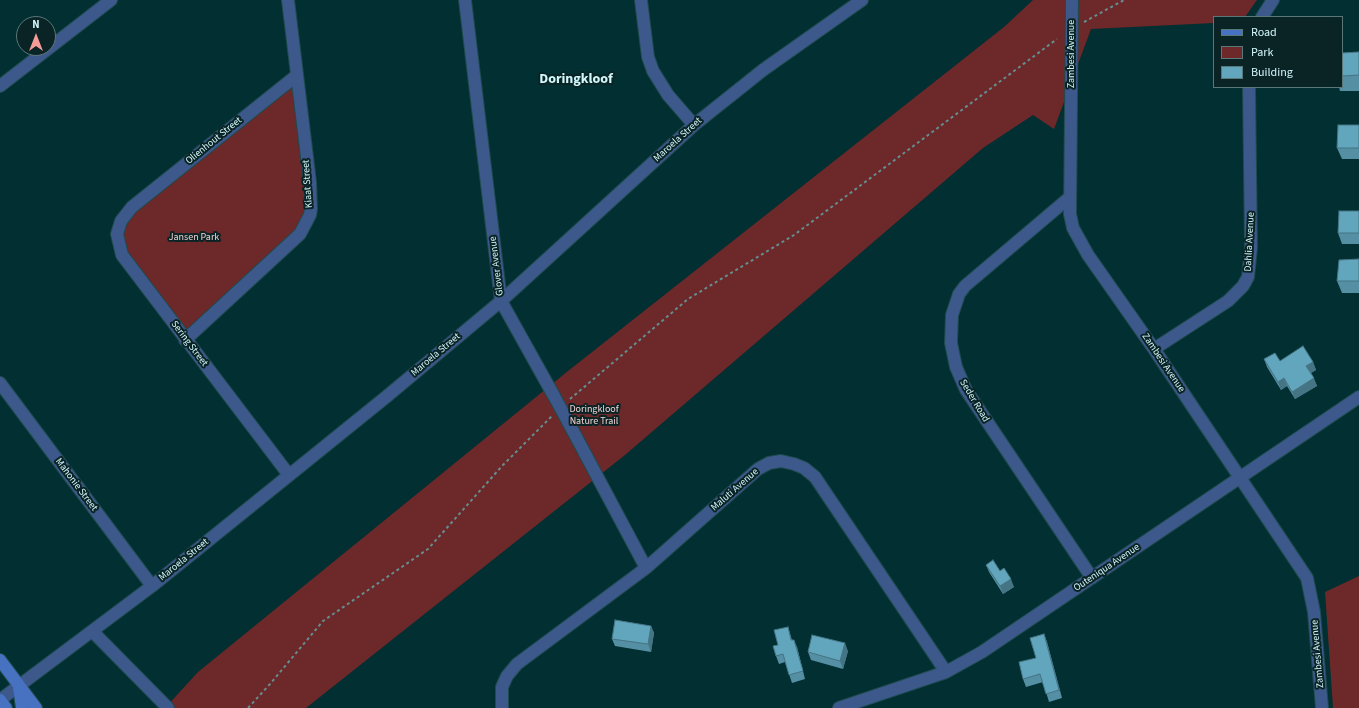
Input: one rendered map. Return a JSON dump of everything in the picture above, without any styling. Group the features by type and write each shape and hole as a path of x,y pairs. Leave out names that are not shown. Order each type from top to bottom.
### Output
{"main road":[{"path":"0,660 36,708"},
{"path":"19,686 22,708"},
{"path":"0,700 6,708"}],"street":[{"path":"0,86 111,0"},
{"name":"Kiaat Street","path":"185,340 288,247 300,234 307,223 311,209 310,190 288,0"},
{"name":"Glover Avenue","path":"465,0 501,301 574,431 646,568"},
{"path":"641,0 648,57 654,71 668,95 694,126"},
{"name":"Maroela Street","path":"0,700 94,632 152,586 501,301 694,126 764,70 862,0"},
{"name":"Zambesi Avenue","path":"1072,0 1070,214 1073,228 1088,255 1154,349 1306,578 1314,612 1322,708"},
{"path":"1263,16 1273,0"},
{"name":"Olienhout Street","path":"132,207 296,76"},
{"name":"Dahlia Avenue","path":"1154,349 1228,301 1243,286 1248,277 1251,248 1249,88"},
{"name":"Seder Road","path":"1070,197 965,286 959,294 952,315 951,343 956,367 966,390 1092,578"},
{"name":"Sering Street","path":"132,207 121,221 118,229 118,240 122,255 185,340 289,475"},
{"name":"Mahonie Street","path":"0,383 152,586"},
{"name":"Outeniqua Avenue","path":"843,708 946,672 982,652 1359,397"},
{"name":"Maluti Avenue","path":"502,708 502,687 507,676 517,664 646,568 758,469 769,463 781,461 804,468 814,477 827,494 946,672"},
{"path":"94,632 168,708"}],"path":[{"path":"1084,22 1124,0"},
{"path":"570,399 688,299 794,235 1057,39"},
{"path":"248,708 323,621 428,549 502,466 553,416"}],"green space":[{"name":"Doringkloof Nature Trail","path":"1033,0 1257,0 1246,16 1213,16 1213,23 1091,29 1054,129 1033,115 983,148 625,455 306,708 165,708 198,672 568,371 1004,27"},
{"name":"Jansen Park","path":"293,83 308,211 297,234 185,335 120,257 114,229"},
{"path":"1359,576 1359,708 1333,708 1325,592"}],"building":[{"path":"1359,52 1359,75 1343,76 1343,53"},
{"path":"1338,125 1359,125 1359,148 1337,148"},
{"path":"1339,211 1359,211 1359,233 1338,233"},
{"path":"1359,259 1359,281 1337,281 1339,260"},
{"path":"1303,346 1313,362 1306,366 1314,378 1292,392 1284,378 1278,382 1264,359 1275,353 1280,361"},
{"path":"993,560 1000,571 1004,568 1011,579 1000,586 986,565"},
{"path":"615,620 651,626 648,644 612,639"},
{"path":"788,627 791,640 794,640 803,671 789,675 783,654 776,656 773,646 778,645 774,630"},
{"path":"1044,634 1059,690 1046,694 1040,674 1023,679 1019,662 1036,658 1030,638"},
{"path":"812,635 845,643 840,661 808,652"}],"district":[{"name":"Doringkloof","path":"576,80"}]}
